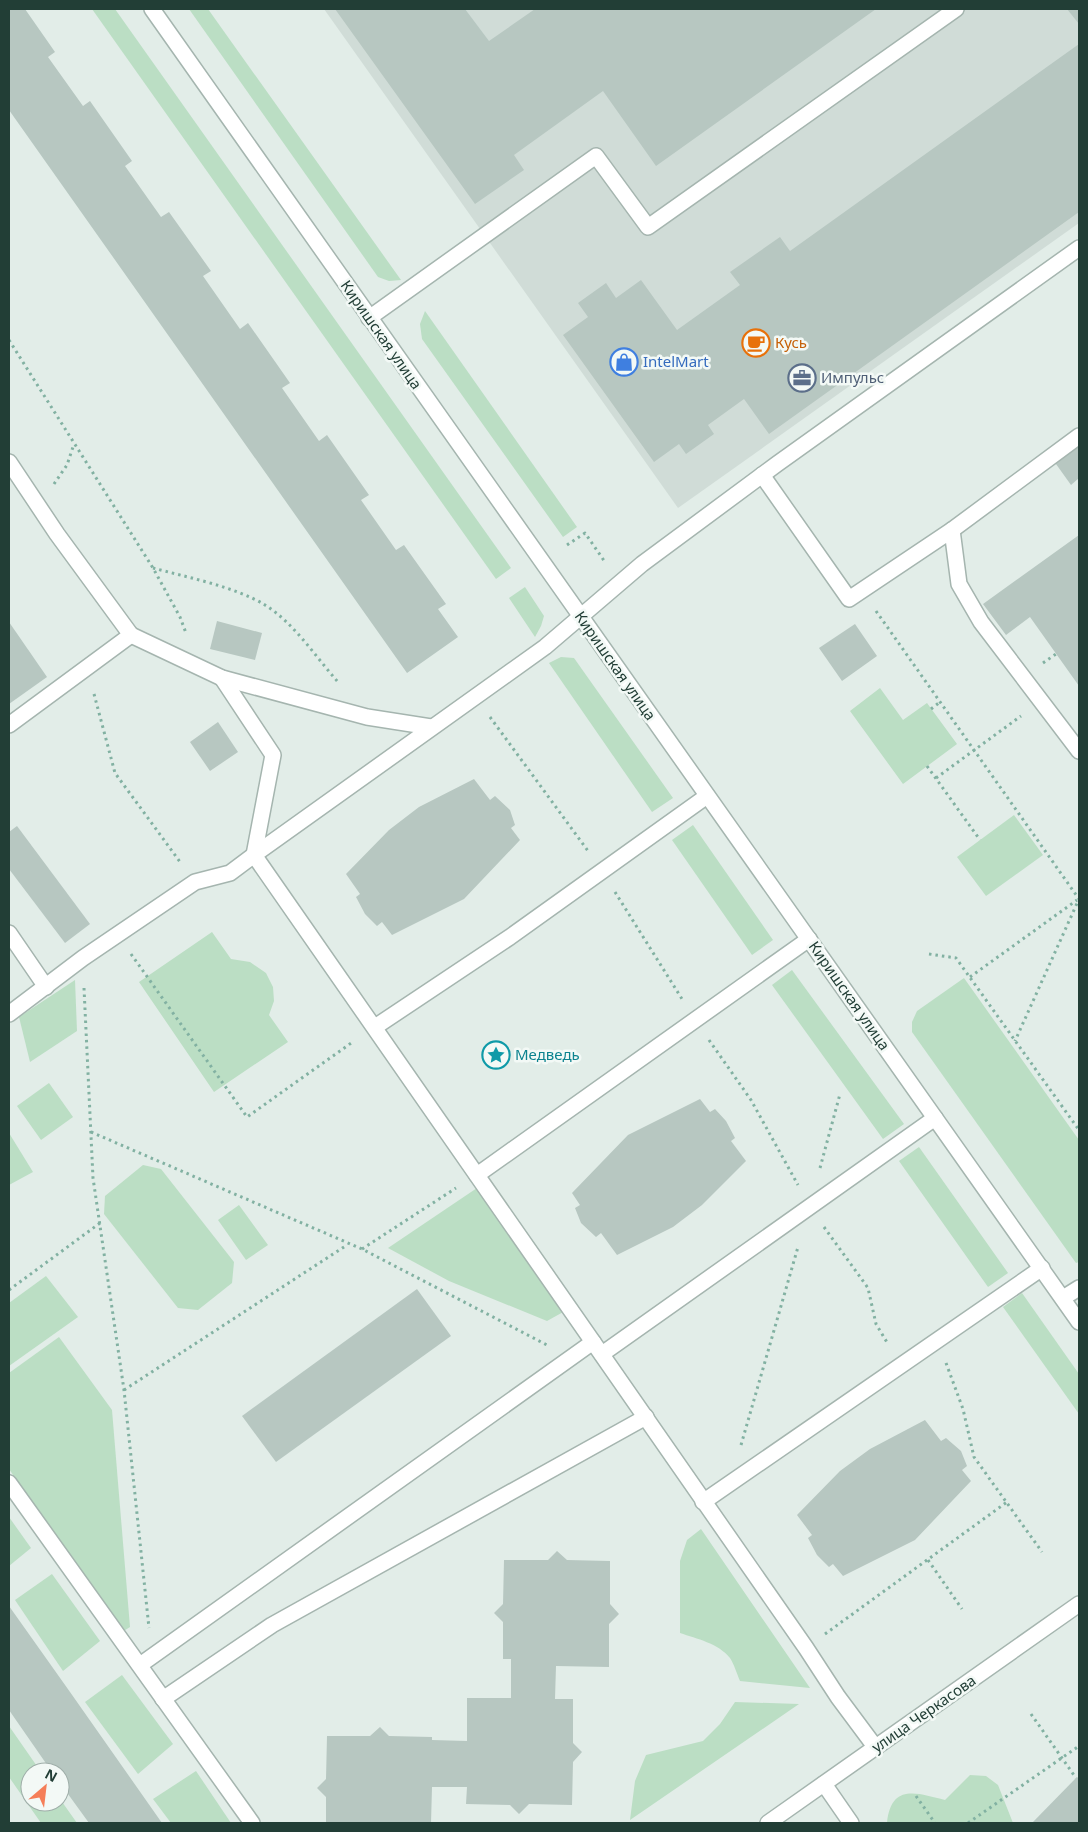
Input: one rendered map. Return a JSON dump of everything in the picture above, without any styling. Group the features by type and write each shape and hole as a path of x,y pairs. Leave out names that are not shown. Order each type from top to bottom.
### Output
{"street":[{"name":"Киришская улица","path":"152,9 1079,1322"},
{"path":"369,318 596,156 648,227 956,9"},
{"path":"9,1014 83,958 195,882 230,873 545,647 642,564 762,475 1079,248"},
{"path":"762,475 849,599 952,530 1079,436"},
{"path":"9,462 57,534 131,635 222,678 367,717 431,727"},
{"path":"952,530 959,584 981,622 1079,751"},
{"path":"9,725 131,635"},
{"path":"222,678 273,755 254,855 646,1417 838,1697 876,1748"},
{"path":"375,1027 510,937 707,796"},
{"path":"9,933 46,987"},
{"path":"477,1174 809,939"},
{"path":"140,1665 570,1357 598,1348 810,1207 936,1118"},
{"path":"703,1502 1042,1268"},
{"path":"1063,1298 1079,1288"},
{"path":"163,1699 272,1625 646,1417"},
{"path":"9,1483 252,1823"},
{"name":"улица Черкасова","path":"768,1823 1079,1604"},
{"path":"824,1784 851,1823"}],"path":[{"path":"9,340 153,568 180,617 197,666"},
{"path":"35,501 56,482 67,465 74,444"},
{"path":"153,568 243,594 265,605 286,622 367,717"},
{"path":"861,590 1079,899"},
{"path":"87,668 116,773 195,882"},
{"path":"931,709 940,702"},
{"path":"936,778 1022,716"},
{"path":"927,766 980,840"},
{"path":"970,977 1079,899"},
{"path":"1015,1041 1079,899"},
{"path":"118,935 247,1117 375,1027"},
{"path":"929,954 956,958 1079,1130"},
{"path":"83,958 93,1178 124,1390 152,1656"},
{"path":"730,1484 810,1207 840,1094"},
{"path":"91,1132 362,1250 570,1357"},
{"path":"362,1250 477,1174"},
{"path":"9,1290 100,1223"},
{"path":"124,1390 347,1244"},
{"path":"946,1362 963,1408 974,1457 1042,1552"},
{"path":"806,1648 1007,1502"},
{"path":"928,1560 962,1609"},
{"path":"1031,1714 1076,1778"},
{"path":"968,1823 1079,1746"},
{"path":"916,1796 934,1823"}],"shaded area":[{"path":"324,9 1079,9 1079,223 678,508"}],"green space":[{"path":"92,9 115,9 511,568 496,579"},
{"path":"189,9 208,9 401,280 389,281 378,277"},
{"path":"425,311 577,527 563,537 422,339 420,324"},
{"path":"525,587 544,616 535,637 509,598"},
{"path":"561,657 574,658 673,798 652,812 549,663"},
{"path":"880,688 903,720 927,703 957,744 903,784 850,711"},
{"path":"1014,815 1043,855 986,896 957,857"},
{"path":"693,825 773,940 752,955 672,840"},
{"path":"212,932 231,959 250,962 266,973 273,987 274,1001 269,1015 288,1042 214,1092 139,982"},
{"path":"792,970 904,1124 883,1139 772,985"},
{"path":"964,978 1079,1140 1079,1262 1076,1263 912,1032 912,1022 917,1011"},
{"path":"75,980 77,1031 30,1062 19,1017"},
{"path":"49,1083 73,1117 41,1140 17,1106"},
{"path":"9,1133 33,1172 9,1185"},
{"path":"919,1147 1008,1273 988,1287 899,1161"},
{"path":"143,1165 161,1169 234,1262 232,1283 198,1310 178,1308 104,1214 105,1196"},
{"path":"477,1188 565,1311 547,1321 449,1281 388,1248"},
{"path":"239,1205 268,1245 246,1260 218,1220"},
{"path":"46,1276 78,1317 9,1366 9,1303"},
{"path":"1022,1293 1079,1374 1079,1414 1003,1307"},
{"path":"59,1337 112,1410 130,1627 122,1632 9,1469 9,1373"},
{"path":"9,1517 31,1548 9,1566"},
{"path":"701,1529 810,1688 740,1681 730,1658 720,1649 707,1642 680,1633 680,1561 687,1540"},
{"path":"52,1574 100,1641 63,1671 15,1600"},
{"path":"122,1675 173,1744 138,1774 85,1702"},
{"path":"735,1702 799,1704 630,1820 635,1781 646,1755 703,1741 720,1724"},
{"path":"9,1726 34,1762 20,1762 20,1793 9,1777"},
{"path":"196,1771 231,1823 171,1823 153,1799"},
{"path":"970,1775 986,1776 998,1785 1013,1823 887,1823 889,1810 900,1796 915,1794 945,1800"},
{"path":"33,1812 69,1812 77,1823 41,1823"}],"building":[{"path":"9,9 25,9 55,52 48,57 83,106 90,101 132,161 125,166 161,217 169,212 211,271 203,276 240,329 248,323 290,383 282,388 319,441 327,435 369,495 361,500 396,550 404,545 446,604 438,609 458,637 407,673 9,110"},
{"path":"335,9 465,9 489,41 535,9 876,9 656,166 603,91 514,155 524,170 475,204"},
{"path":"1067,9 1079,9 1079,24"},
{"path":"1079,44 1079,212 769,434 744,399 708,425 714,434 686,454 679,444 654,462 563,335 588,317 578,303 606,283 616,298 641,280 677,330 740,285 730,272 780,237 790,251"},
{"path":"1079,436 1079,478 1071,485 1051,457"},
{"path":"1079,535 1079,686 1030,617 1006,635 983,604"},
{"path":"217,621 262,633 255,660 210,649"},
{"path":"9,622 47,677 9,704"},
{"path":"855,624 877,656 842,681 819,648"},
{"path":"218,722 238,752 210,771 190,742"},
{"path":"474,779 490,800 495,796 510,810 515,825 511,828 520,840 464,899 392,935 382,922 377,926 365,914 356,897 360,894 346,874 389,830 419,807"},
{"path":"17,826 90,924 65,943 9,869 9,832"},
{"path":"700,1099 710,1112 715,1109 726,1121 735,1138 731,1141 746,1161 702,1205 673,1227 617,1255 601,1233 596,1237 581,1223 575,1208 580,1205 572,1193 628,1135"},
{"path":"417,1289 451,1336 276,1462 242,1416"},
{"path":"925,1420 941,1441 946,1438 961,1451 967,1466 962,1470 971,1481 915,1540 843,1576 833,1564 829,1567 817,1555 808,1538 812,1535 797,1515 840,1471 870,1449"},
{"path":"557,1551 567,1560 610,1561 610,1604 619,1614 609,1624 609,1667 556,1666 555,1699 573,1699 573,1743 582,1752 573,1762 572,1805 529,1804 519,1814 510,1805 466,1804 467,1787 432,1787 431,1823 326,1823 326,1797 317,1788 326,1779 327,1736 370,1736 380,1727 389,1736 432,1737 432,1740 467,1741 467,1698 511,1698 511,1659 503,1659 503,1622 494,1613 503,1604 504,1560 548,1560"},
{"path":"9,1606 162,1823 89,1823 70,1797 70,1762 45,1762 9,1710"},
{"path":"1079,1777 1079,1823 1032,1823 1076,1778"}],"place":[{"name":"Кусь","path":"756,343"},
{"name":"IntelMart","path":"624,362"},
{"name":"Импульс","path":"802,378"},
{"name":"Медведь","path":"496,1055"}]}
